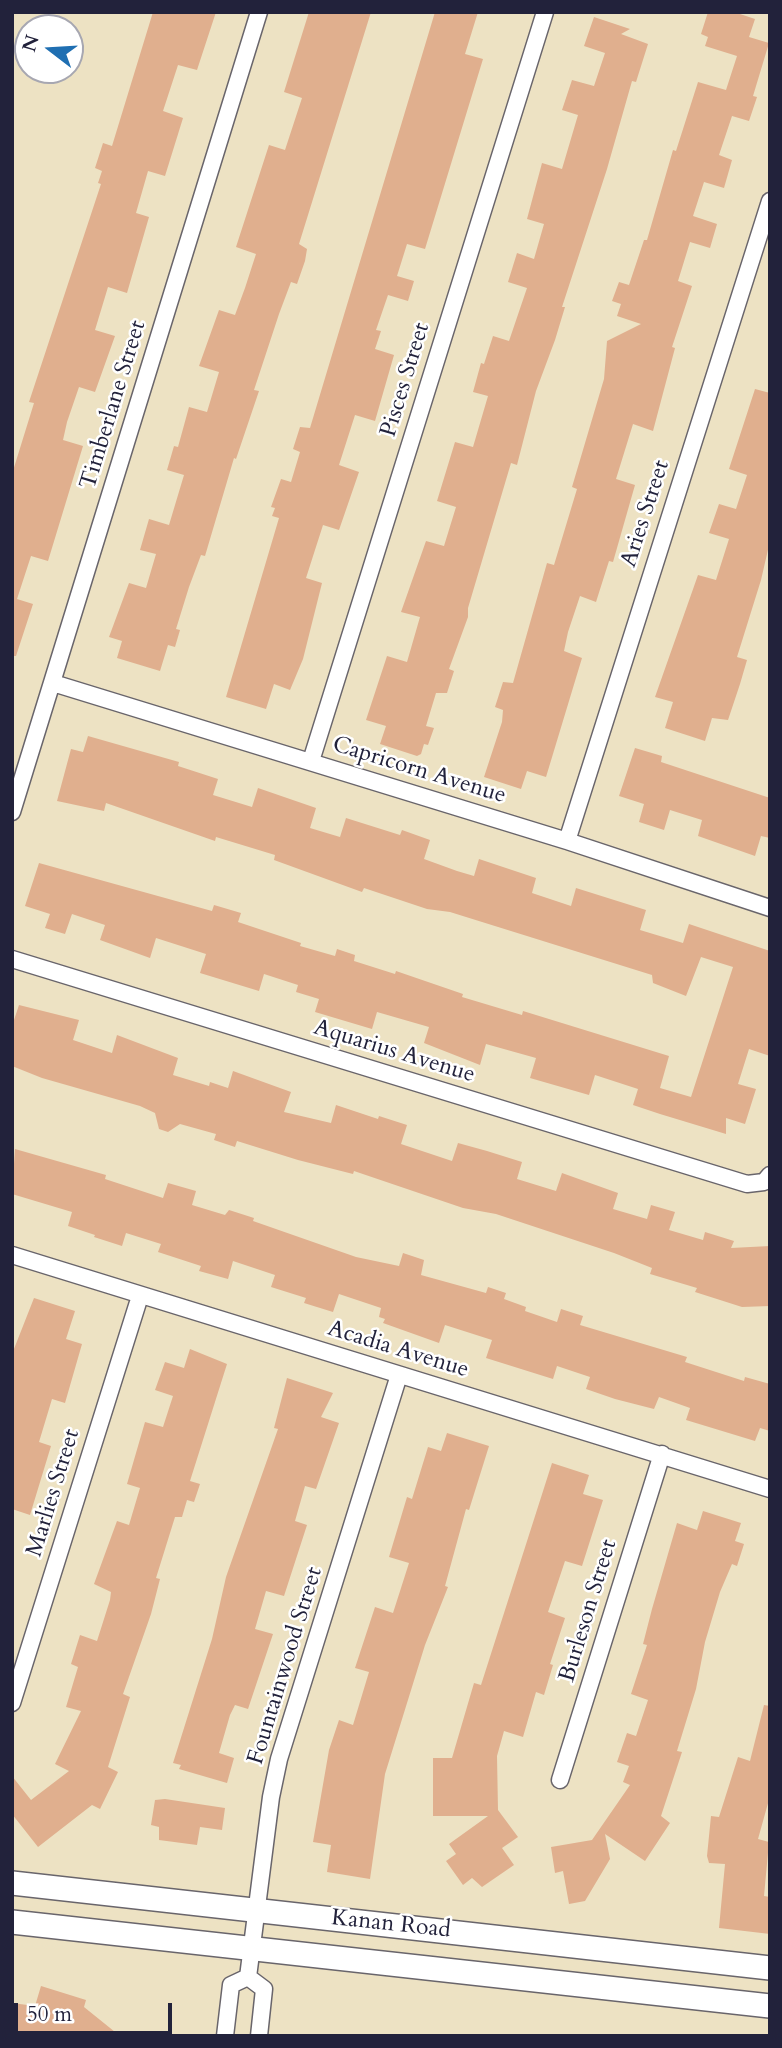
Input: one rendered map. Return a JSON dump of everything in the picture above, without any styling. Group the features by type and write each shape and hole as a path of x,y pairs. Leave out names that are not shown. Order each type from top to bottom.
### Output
{"main road":[{"name":"Kanan Road","path":"12,1883 770,1968"},
{"name":"Kanan Road","path":"12,1922 770,2006"}],"street":[{"name":"Timberlane Street","path":"12,812 259,12"},
{"name":"Pisces Street","path":"311,761 545,12"},
{"name":"Aries Street","path":"567,841 770,201"},
{"name":"Capricorn Avenue","path":"53,683 567,841 770,908"},
{"name":"Aquarius Avenue","path":"12,959 747,1184 767,1178"},
{"name":"Acadia Avenue","path":"12,1255 770,1489"},
{"name":"Marlies Street","path":"12,1703 140,1296"},
{"name":"Fountainwood Street","path":"248,1977 271,1797 279,1759 399,1375"},
{"name":"Burleson Street","path":"560,1780 663,1454"},
{"path":"225,2036 231,1985 248,1977 264,1989 259,2036"}],"building":[{"path":"153,12 216,12 197,70 178,65 163,111 183,118 165,176 148,171 136,213 149,217 127,293 108,287 95,330 115,336 95,392 79,387 67,422 63,440 83,446 48,561 31,556 17,599 33,604 16,656 12,656 12,474 34,403 29,402 101,184 98,183 102,171 95,168 103,143 112,146"},
{"path":"309,12 371,12 299,244 307,249 305,261 297,284 291,282 279,314 254,390 259,391 236,459 234,458 205,556 201,555 189,587 176,629 180,630 175,647 168,645 160,671 117,658 122,641 109,637 129,583 146,588 156,554 140,550 149,519 169,525 184,475 167,470 174,446 178,447 189,407 207,412 219,372 199,366 219,310 235,315 256,254 236,247 269,145 285,150 302,98 284,92"},
{"path":"435,12 478,12 465,54 483,59 425,249 407,244 397,276 414,281 408,301 388,295 376,330 381,331 375,349 394,355 375,421 355,415 339,465 359,472 339,530 323,525 306,578 322,583 303,659 290,690 274,684 266,709 226,697 279,518 272,516 275,508 271,507 281,479 291,482 300,452 293,449 300,427 310,428"},
{"path":"708,12 734,12 755,19 749,37 769,43 753,96 757,97 749,121 732,116 719,155 732,160 724,188 704,182 693,216 717,224 710,248 690,242 678,281 692,286 672,347 675,348 653,431 633,424 616,479 635,485 613,562 609,561 596,602 580,596 568,632 564,651 582,658 546,777 527,771 521,789 484,777 502,722 503,710 495,707 503,682 513,683 547,563 554,565 577,489 572,487 604,379 607,341 641,324 617,316 621,304 612,301 619,282 629,285 644,240 647,240 673,150 676,151 698,82 726,90 737,56 705,46 708,37 701,34"},
{"path":"594,17 630,29 621,34 648,44 636,82 632,81 607,169 562,307 565,307 555,340 536,391 517,465 511,463 468,608 468,617 449,669 454,671 447,693 436,693 426,726 434,728 428,745 424,744 421,754 417,756 380,744 386,726 366,720 387,656 407,662 420,617 401,612 426,541 444,546 456,507 437,501 455,442 473,447 488,396 473,392 481,363 484,364 493,336 509,341 527,288 508,282 517,253 534,259 544,224 527,219 542,163 562,169 578,115 562,110 572,80 594,86 605,53 584,46"},
{"path":"755,389 770,393 770,541 737,657 747,660 740,684 728,720 712,718 705,741 665,728 673,702 655,697 698,575 716,580 729,539 709,533 719,504 736,509 747,475 729,469"},
{"path":"88,736 179,762 178,766 218,779 213,795 252,807 258,788 316,808 310,828 340,837 346,818 400,835 402,830 430,840 424,859 457,871 474,876 479,859 536,878 532,893 571,906 576,888 646,910 640,930 683,943 689,924 770,951 770,1056 749,1049 738,1084 756,1089 745,1124 726,1118 726,1134 660,1114 633,1105 638,1089 595,1075 589,1095 530,1078 536,1058 486,1044 480,1065 424,1043 429,1027 377,1012 372,1029 315,1012 319,999 296,992 298,985 264,974 259,991 200,973 206,954 156,938 150,958 100,940 105,925 72,914 65,934 45,928 50,914 25,906 39,863 212,911 214,905 241,913 238,922 301,943 300,946 335,956 337,949 355,955 354,961 395,974 396,971 463,994 462,997 522,1015 523,1011 669,1056 660,1088 691,1097 733,967 701,957 686,996 653,983 652,975 450,912 427,909 364,888 362,892 274,860 275,855 216,837 215,841 106,803 104,811 57,801 71,749 83,752"},
{"path":"635,748 662,756 661,762 770,798 770,838 761,836 755,856 698,836 702,820 670,810 664,830 639,822 644,804 619,796"},
{"path":"19,1005 79,1020 73,1040 112,1053 117,1035 178,1058 173,1075 209,1086 210,1082 228,1088 233,1071 291,1092 284,1112 331,1123 336,1105 378,1119 379,1116 407,1125 401,1144 452,1161 458,1143 522,1162 517,1179 556,1191 562,1173 618,1193 613,1209 647,1219 651,1205 675,1212 669,1230 703,1240 705,1232 734,1241 731,1248 770,1246 770,1306 742,1307 695,1292 697,1288 650,1274 652,1268 614,1253 496,1214 463,1208 354,1171 353,1174 298,1160 237,1141 235,1147 214,1140 216,1134 180,1124 168,1132 159,1129 155,1113 140,1106 42,1078 12,1066 12,1026"},
{"path":"15,1149 106,1175 105,1179 163,1198 168,1183 196,1191 192,1205 225,1215 229,1210 356,1257 399,1266 403,1253 424,1260 421,1275 486,1293 488,1287 506,1293 504,1299 526,1307 525,1311 557,1322 561,1309 583,1316 580,1325 687,1357 685,1362 744,1381 745,1377 770,1384 770,1431 760,1428 755,1441 686,1420 690,1408 659,1397 654,1409 586,1389 590,1377 557,1366 553,1379 486,1358 492,1340 445,1325 439,1343 383,1323 385,1319 379,1317 381,1308 339,1294 333,1312 304,1303 306,1298 271,1287 275,1275 233,1261 228,1279 199,1271 201,1266 158,1252 161,1244 126,1233 122,1246 94,1237 95,1235 68,1226 72,1212 12,1194"},
{"path":"34,1298 75,1311 66,1339 82,1344 65,1403 52,1399 39,1442 51,1446 30,1515 12,1509 12,1354"},
{"path":"190,1349 227,1364 190,1481 200,1484 194,1502 187,1500 182,1517 175,1517 156,1578 160,1579 151,1614 123,1694 130,1697 108,1767 118,1772 100,1809 92,1805 38,1847 12,1814 12,1776 31,1800 69,1771 55,1764 81,1711 66,1707 78,1667 71,1664 80,1635 97,1641 110,1600 111,1592 94,1584 117,1521 129,1525 140,1488 127,1484 145,1422 163,1427 173,1396 155,1390 165,1362 184,1368"},
{"path":"287,1378 333,1393 321,1417 339,1423 316,1489 305,1486 295,1521 307,1525 284,1596 266,1591 255,1629 273,1634 248,1709 235,1705 230,1715 219,1753 234,1758 227,1783 179,1769 181,1765 173,1763 212,1639 226,1577 278,1429 274,1428"},
{"path":"447,1433 489,1446 469,1510 466,1509 445,1586 448,1587 425,1645 385,1774 370,1879 327,1872 331,1845 313,1842 329,1750 339,1720 353,1725 369,1672 355,1668 375,1607 393,1613 409,1563 389,1557 407,1497 412,1499 428,1447 441,1451"},
{"path":"552,1463 589,1475 583,1494 603,1500 582,1566 565,1561 548,1612 565,1618 550,1664 553,1665 544,1695 536,1692 523,1737 504,1731 497,1756 498,1810 518,1837 502,1848 514,1865 482,1887 472,1878 463,1885 446,1861 456,1854 449,1844 488,1816 433,1816 433,1758 452,1758 474,1683 481,1685"},
{"path":"703,1511 741,1523 735,1541 744,1544 737,1566 732,1564 720,1592 705,1642 696,1689 677,1751 682,1752 661,1816 670,1823 645,1861 605,1834 610,1859 585,1901 569,1904 563,1871 555,1873 551,1847 592,1840 630,1785 623,1782 629,1766 617,1762 627,1733 636,1736 648,1700 631,1694 647,1645 643,1644 652,1609 677,1523 697,1530"},
{"path":"764,1705 770,1706 770,1796 758,1839 769,1842 764,1896 770,1897 770,1934 719,1928 725,1864 709,1863 707,1856 711,1816 719,1817 738,1757 750,1761"},
{"path":"165,1799 225,1808 222,1830 200,1827 197,1845 159,1840 159,1827 151,1825 155,1800"},
{"path":"41,1986 86,2000 84,2007 120,2036 12,2036 12,2003 35,2006"}]}
